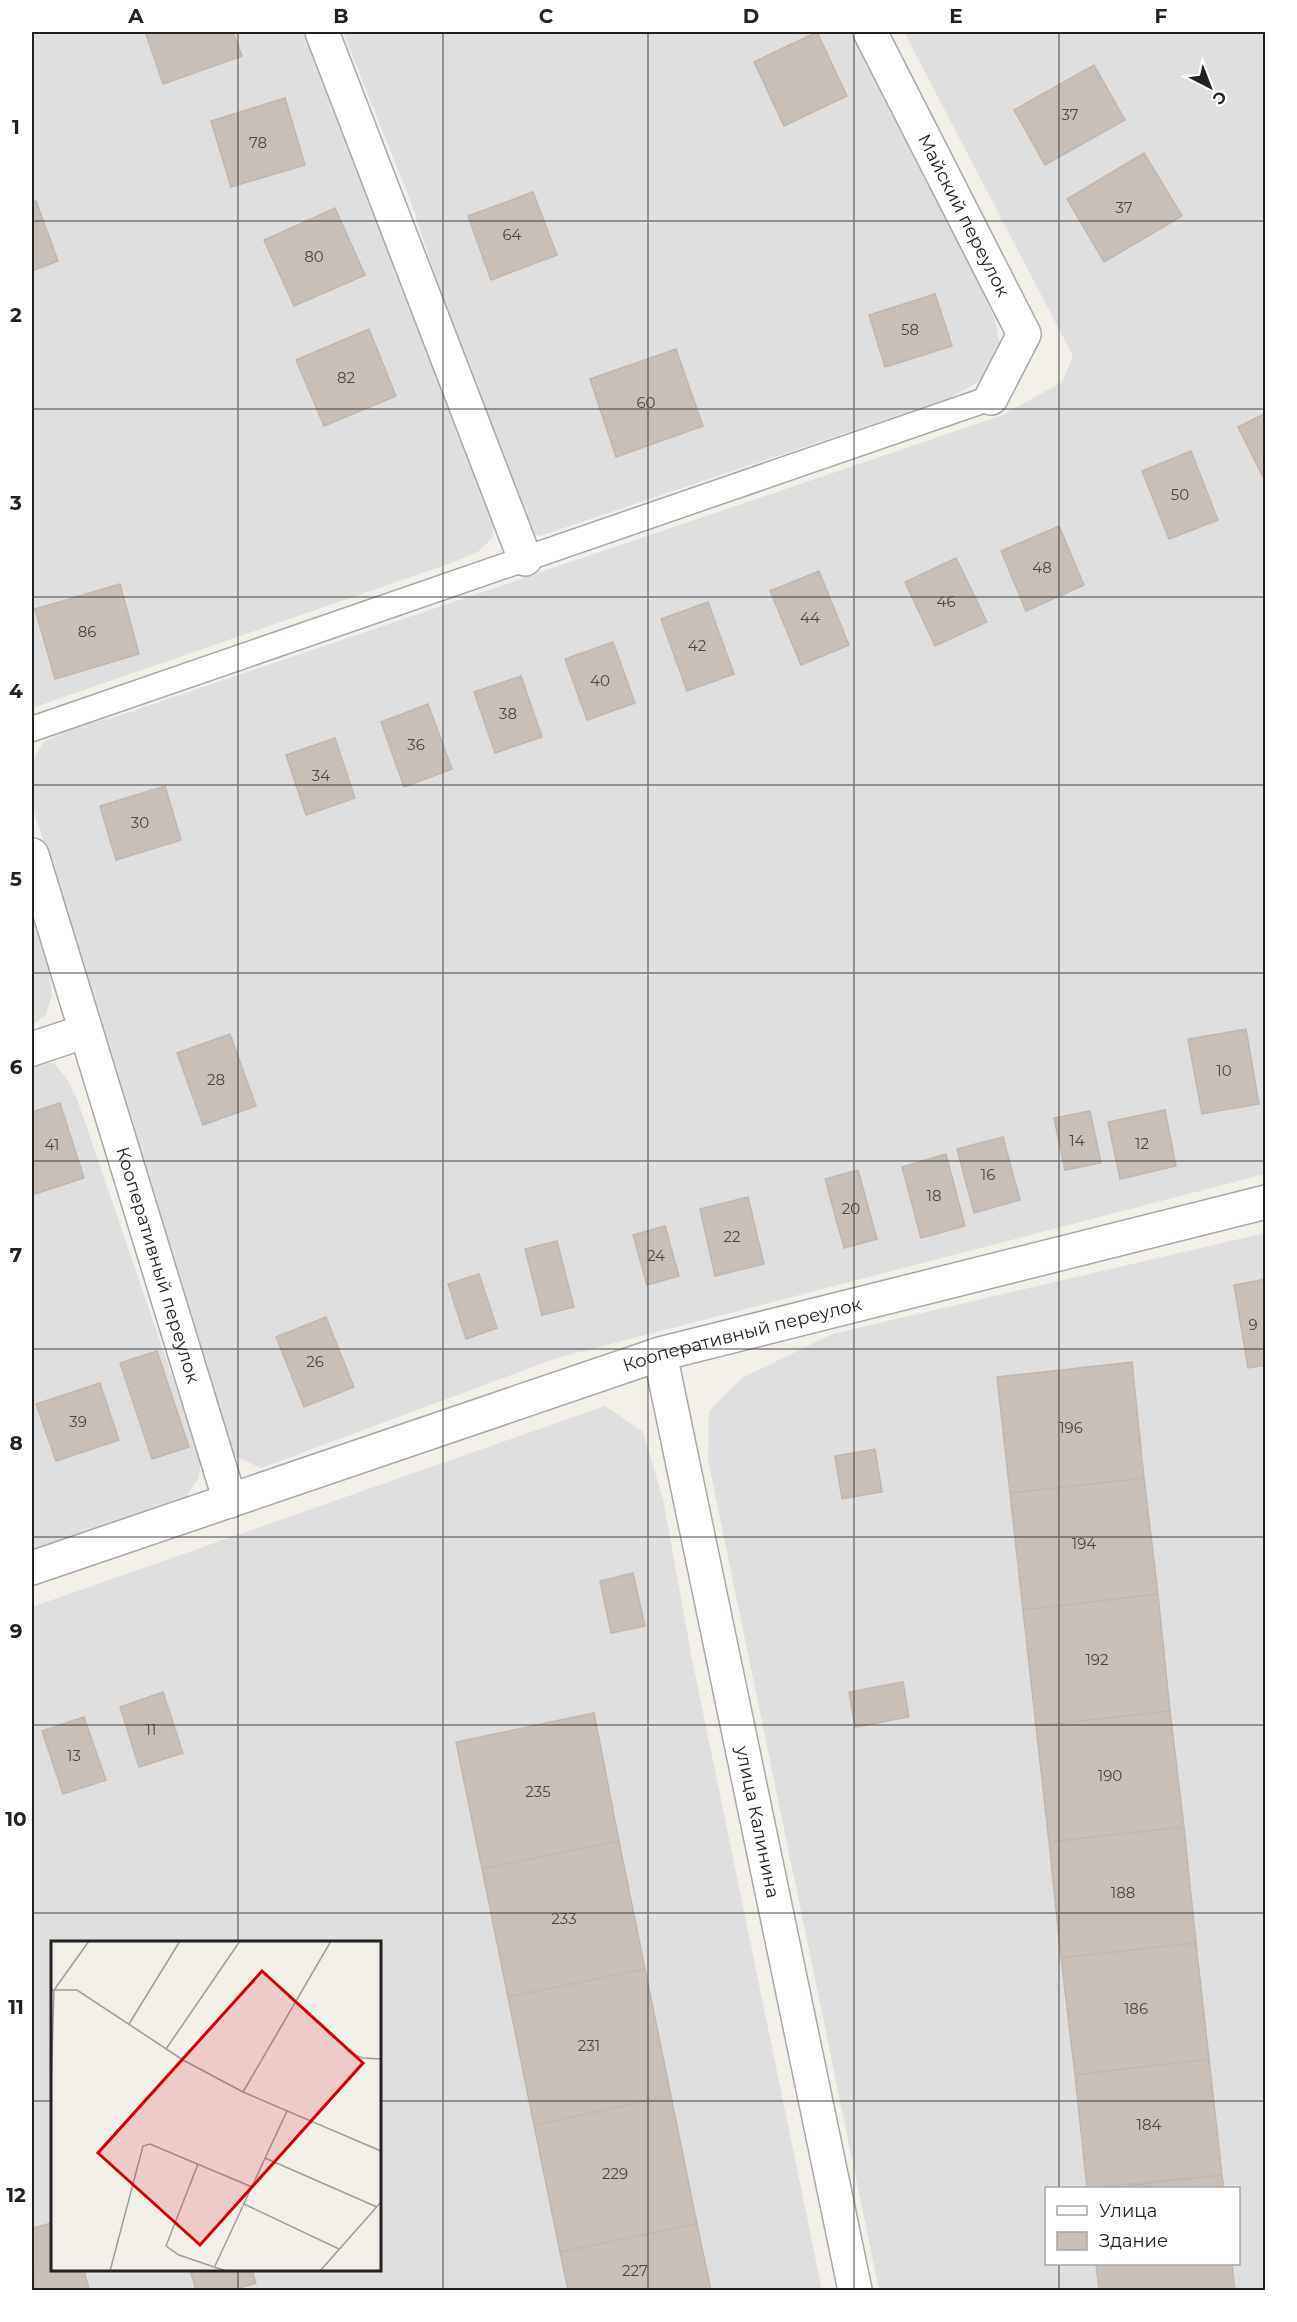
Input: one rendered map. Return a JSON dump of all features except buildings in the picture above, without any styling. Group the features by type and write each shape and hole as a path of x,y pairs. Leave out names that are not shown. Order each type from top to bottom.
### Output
{"street":[{"path":"322,32 525,559"},
{"name":"Майский переулок","path":"870,32 1024,334 991,398"},
{"name":"Кооперативный переулок","path":"32,855 230,1501"},
{"path":"32,1049 86,1031"},
{"name":"Кооперативный переулок","path":"32,1568 660,1354 1266,1202"},
{"name":"улица Калинина","path":"660,1354 855,2290"}],"lane":[{"path":"32,729 991,398"}],"shaded area":[{"path":"32,32 305,32 493,519 493,537 479,551 454,562 32,708"},
{"path":"343,32 859,32 995,319 1001,353 992,374 950,398 540,536 522,529 501,475 412,205"},
{"path":"904,32 1265,32 1265,1174 557,1358 261,1468 232,1455 207,1380 32,804 32,761 45,741 77,726 115,717 1003,415 1062,382 1073,356"},
{"path":"32,917 50,972 52,996 45,1016 32,1025"},
{"path":"32,1062 54,1063 67,1079 77,1099 201,1461 198,1479 185,1499 32,1558"},
{"path":"1265,1233 1265,2290 879,2290 708,1460 709,1411 742,1378 832,1334"},
{"path":"605,1406 643,1432 663,1499 692,1659 822,2290 32,2290 32,1607"}]}
